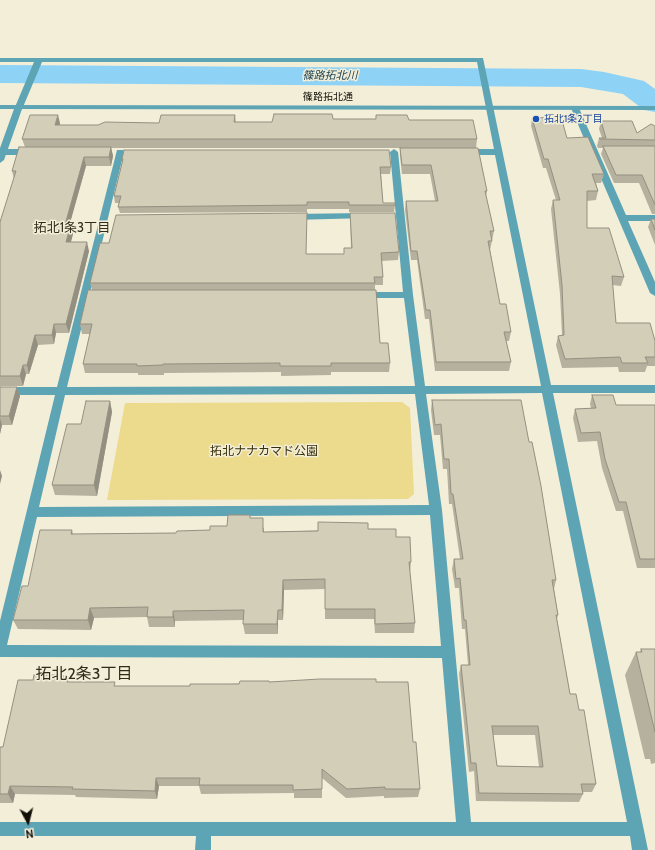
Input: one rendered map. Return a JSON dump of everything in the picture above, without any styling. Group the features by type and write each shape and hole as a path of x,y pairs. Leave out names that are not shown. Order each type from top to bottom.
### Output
{"street":[{"path":"0,60 38,62 480,60 640,850"},
{"path":"38,62 1,155 42,152"},
{"name":"篠路拓北通","path":"0,107 655,108"},
{"path":"575,108 598,151 623,218 655,293"},
{"path":"0,648 61,390 108,218 120,152"},
{"path":"394,152 395,216 408,295 436,510 464,830"},
{"path":"458,152 498,152"},
{"path":"279,217 375,216"},
{"path":"623,218 655,218"},
{"path":"353,295 408,295"},
{"path":"0,391 655,389"},
{"path":"32,512 436,510"},
{"path":"0,651 448,652"},
{"path":"0,829 636,829"},
{"path":"203,850 204,829"}],"green space":[{"name":"拓北ナナカマド公園","path":"402,402 410,408 414,494 408,499 107,500 125,403"}],"building":[{"path":"274,114 332,114 333,119 376,119 376,115 407,115 409,120 473,120 477,139 22,139 30,115 58,115 55,125 98,125 105,122 159,123 161,115 235,115 234,122 272,122"},
{"path":"561,117 567,138 588,137 604,174 592,174 598,191 587,191 587,228 609,228 624,277 612,276 616,323 650,323 655,341 655,357 645,357 648,363 622,363 620,357 565,359 558,336 564,335 562,285 553,200 560,200 548,159 544,159 532,118"},
{"path":"601,121 632,121 637,133 651,124 655,126 655,140 600,139 599,138 606,138"},
{"path":"603,146 655,146 655,205 642,175 616,175"},
{"path":"19,147 111,147 109,157 84,157 65,225 71,225 66,242 87,242 66,324 54,324 52,335 35,335 27,365 23,365 20,376 0,376 0,222 16,171 12,171"},
{"path":"400,148 478,148 487,191 485,191 494,231 490,231 492,241 488,241 500,304 506,304 511,332 504,332 511,362 436,362 430,310 426,310 417,251 411,251 406,201 438,201 431,165 402,165"},
{"path":"124,150 389,150 391,167 380,167 383,203 395,203 395,205 349,205 349,202 307,202 307,205 118,207 121,196 114,196"},
{"path":"307,213 306,254 344,254 344,248 352,248 350,213 395,213 399,252 381,253 383,277 374,277 375,283 90,283 100,243 109,243 116,215"},
{"path":"651,219 655,219 655,230"},
{"path":"88,290 376,290 380,343 388,343 390,363 331,363 331,366 280,366 280,363 163,364 137,366 137,364 83,364 92,324 80,324"},
{"path":"0,387 17,387 9,416 0,416"},
{"path":"592,395 613,395 616,405 655,405 655,559 640,559 626,502 619,502 605,459 600,432 581,433 575,409 596,408"},
{"path":"432,400 521,400 529,442 532,442 541,486 556,580 552,580 558,615 556,615 570,694 576,694 579,710 584,710 596,784 581,784 583,794 479,793 476,763 471,763 461,665 470,665 460,578 456,579 454,559 463,559 453,494 451,494 449,459 444,459 441,424 435,425","holes":["492,726 538,726 543,767 497,766"]},
{"path":"86,401 110,401 94,485 52,485 67,424 81,424"},
{"path":"228,515 250,515 250,518 263,518 263,532 318,531 318,522 368,523 368,529 396,529 396,537 410,537 411,562 409,562 415,623 375,624 375,609 325,609 325,579 283,580 282,610 278,610 277,624 243,624 244,610 173,611 173,617 147,617 148,607 90,608 88,620 13,620 22,586 28,586 40,530 72,530 71,534 176,533 177,531 210,530 210,526 227,526"},
{"path":"641,649 655,649 655,732 636,652 642,652"},
{"path":"34,675 63,675 62,680 68,680 67,682 115,682 114,686 190,686 190,684 239,684 240,681 269,682 320,679 376,679 376,682 408,682 413,742 416,742 420,789 385,789 385,787 347,789 322,769 322,789 293,790 293,785 199,785 200,778 156,778 155,791 10,786 8,794 0,794 0,747 3,747 18,680 33,680"}],"waterway":[{"name":"篠路拓北川","path":"0,74 581,78 633,87 655,103"}],"place":[{"name":"拓北1条2丁目","path":"536,119"}],"district":[{"name":"拓北1条3丁目","path":"72,228"},
{"name":"拓北2条3丁目","path":"84,674"}]}
